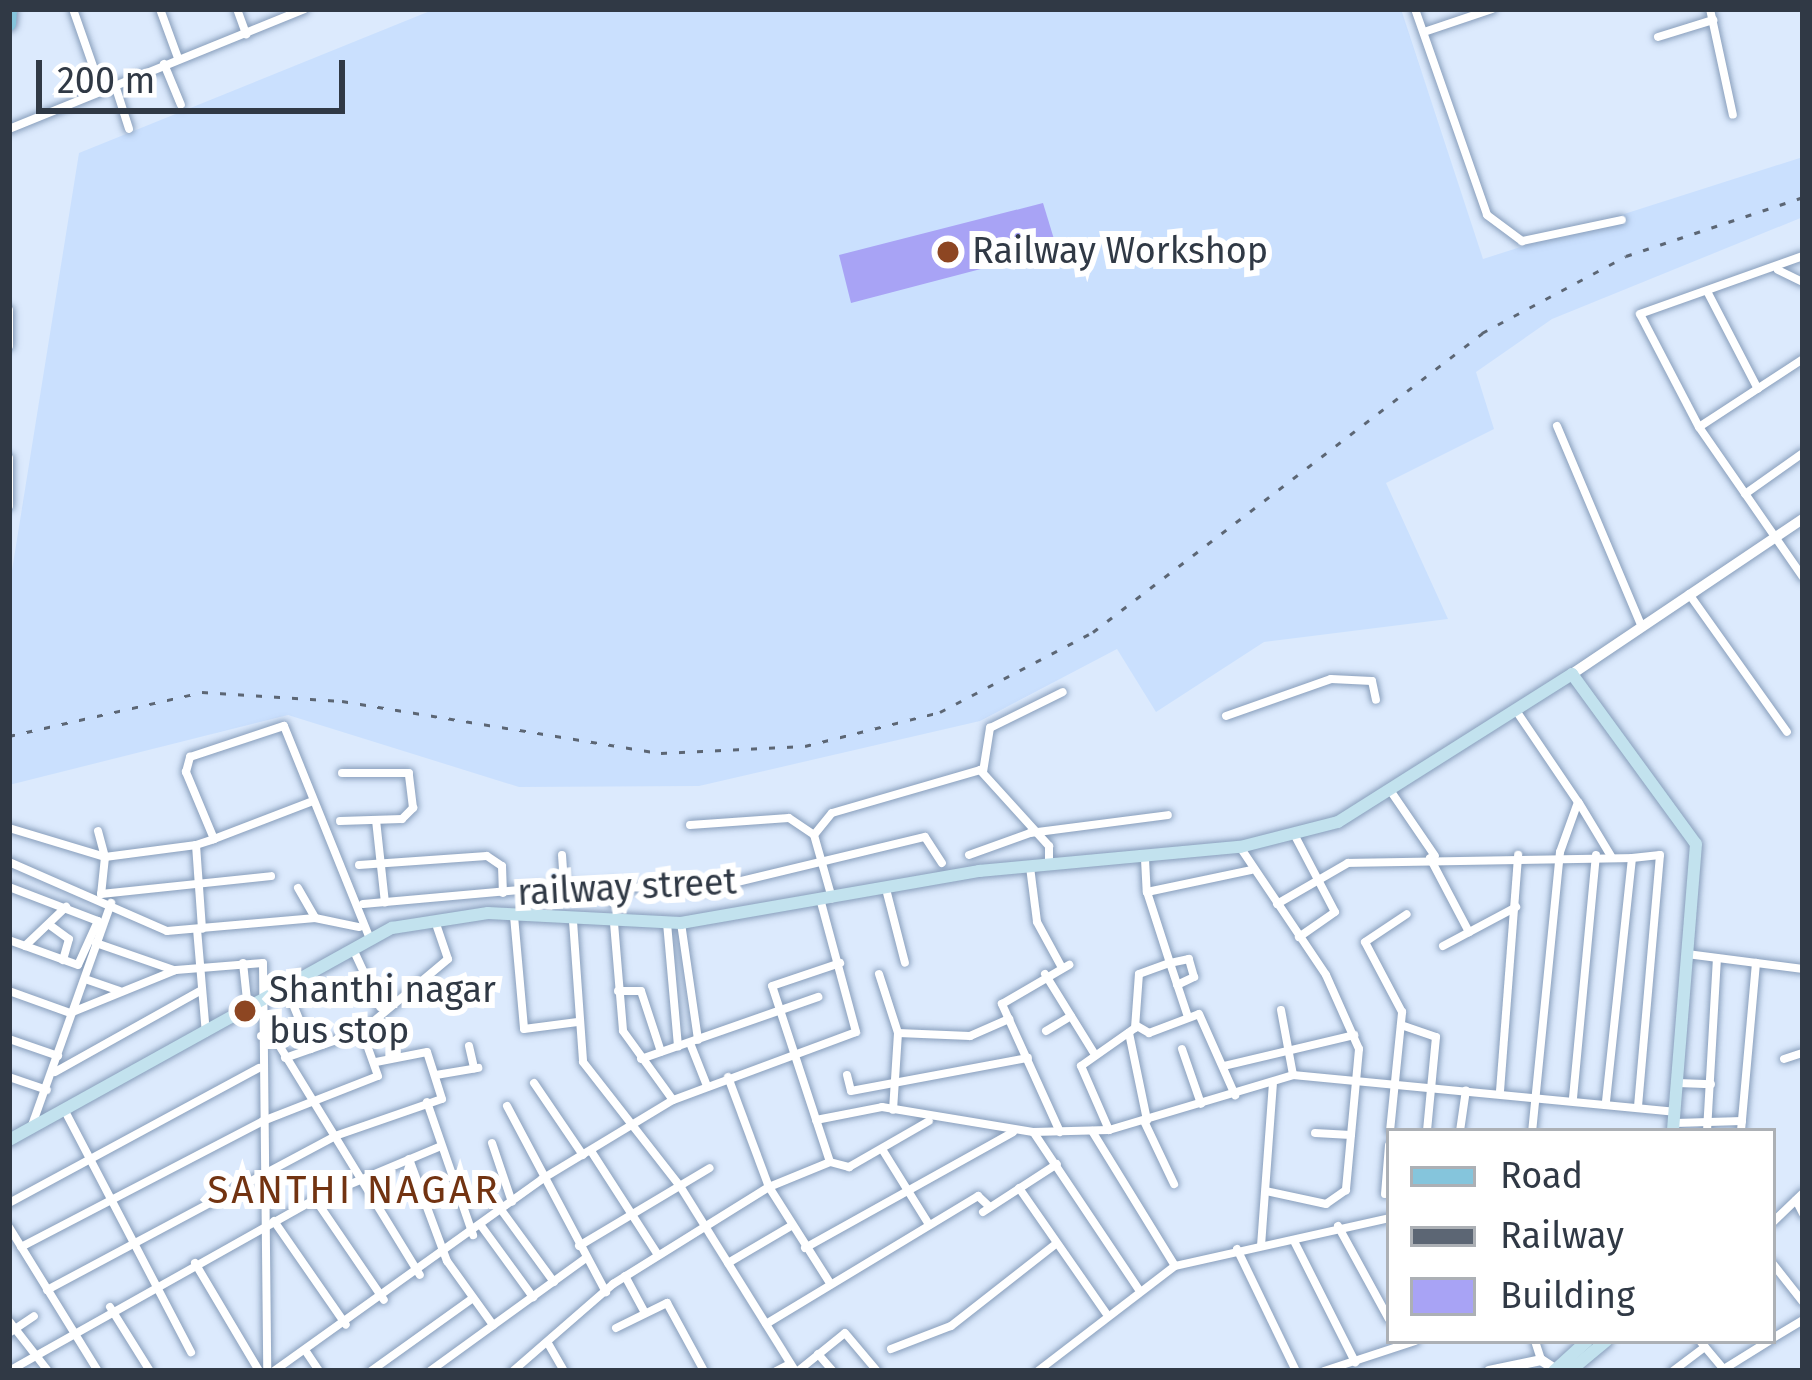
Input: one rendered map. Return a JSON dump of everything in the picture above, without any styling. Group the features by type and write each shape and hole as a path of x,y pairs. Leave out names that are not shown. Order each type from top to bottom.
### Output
{"main road":[{"path":"9,23 10,9"},
{"path":"11,1137 66,1113 370,940 435,921 514,916 674,923 1030,867 1240,847 1294,834 1392,793 1572,674 1696,844 1674,1122"},
{"path":"1555,1370 1584,1344"},
{"path":"1570,1371 1602,1344"}],"street":[{"path":"73,9 101,89"},
{"path":"160,9 178,58"},
{"path":"237,9 246,34"},
{"path":"9,129 305,9"},
{"path":"1415,9 1487,215 1522,241 1622,220"},
{"path":"1424,32 1492,9"},
{"path":"1658,37 1712,14 1733,115"},
{"path":"164,64 181,105"},
{"path":"116,85 129,129"},
{"path":"1803,256 1640,314 1699,427 1803,578"},
{"path":"1770,269 1803,282"},
{"path":"1708,293 1758,389"},
{"path":"9,310 9,346"},
{"path":"1699,427 1803,358"},
{"path":"1557,426 1642,625"},
{"path":"1745,494 1803,453"},
{"path":"9,458 9,506"},
{"path":"1572,674 1803,519"},
{"path":"1689,594 1786,732"},
{"path":"1226,716 1331,680 1372,682 1376,700"},
{"path":"1049,846 1030,833 983,772 990,728 1064,692"},
{"path":"1516,712 1611,856"},
{"path":"214,839 186,772 190,757 229,737 284,725 359,927 370,940"},
{"path":"814,835 832,813 983,772"},
{"path":"340,821 410,816 411,776 343,773"},
{"path":"1392,793 1433,858 1469,932"},
{"path":"9,828 105,857 196,844 314,801"},
{"path":"1532,1128 1560,852 1578,802"},
{"path":"267,1371 307,1353 420,1275 542,1179 673,1100 793,1050 859,1030 814,835 777,814 690,825"},
{"path":"969,855 1030,833 1168,815"},
{"path":"376,820 386,904"},
{"path":"1049,865 1049,846 1066,828"},
{"path":"98,831 105,857 101,894"},
{"path":"1294,834 1334,914 1299,937"},
{"name":"railway street","path":"363,904 564,886 707,889 825,868 925,837 942,863"},
{"path":"196,844 200,991 206,1034"},
{"path":"1240,847 1299,937 1354,1035 1358,1081 1346,1190 1334,1202 1266,1192"},
{"path":"1277,904 1318,877 1433,858 1560,852 1632,858 1660,855 1638,1108"},
{"path":"562,855 564,886"},
{"path":"1499,1091 1518,855"},
{"path":"1573,1099 1596,855"},
{"path":"358,865 492,857 503,893"},
{"path":"1606,1103 1632,858"},
{"path":"1145,859 1147,892 1188,1017"},
{"path":"9,862 101,894 167,931 314,918 359,927"},
{"path":"1030,867 1037,922 1065,965 1004,998 1060,1132"},
{"path":"1147,892 1251,870"},
{"path":"101,894 271,876"},
{"path":"611,884 613,903"},
{"path":"9,887 98,921 82,963 9,940"},
{"path":"298,888 314,918"},
{"path":"886,889 905,963"},
{"path":"31,1130 111,903"},
{"path":"1443,946 1517,906"},
{"path":"25,946 51,926 65,907"},
{"path":"1390,1128 1400,1025 1365,942 1407,914"},
{"path":"514,916 524,1029 578,1022"},
{"path":"285,1058 362,1031 380,1007 448,959 435,921"},
{"path":"573,921 583,1061 680,1186 794,1369"},
{"path":"614,922 618,991 641,1059 673,1100"},
{"path":"674,923 694,1041 707,1085"},
{"path":"674,923 678,1047"},
{"path":"51,926 69,939 63,960"},
{"path":"96,943 176,970"},
{"path":"353,950 380,1007"},
{"path":"1686,954 1803,969"},
{"path":"1174,1184 1146,1121 1133,1030 1139,974 1187,958 1195,973 1177,985"},
{"path":"1707,1127 1717,958"},
{"path":"243,963 261,1036 267,1371"},
{"path":"9,992 70,1013 176,970 243,963 263,965 254,1006"},
{"path":"830,1162 774,982 840,963"},
{"path":"816,1120 893,1110 930,1120 1033,1132 1108,1130 1294,1076 1573,1099 1638,1108 1674,1122 1741,1126 1756,963"},
{"path":"879,974 898,1033 893,1110"},
{"path":"1045,974 1094,1053"},
{"path":"86,979 121,991"},
{"path":"286,987 311,1049"},
{"path":"54,1073 200,991"},
{"path":"618,991 641,991 661,1052"},
{"path":"641,1059 818,997"},
{"path":"1281,1010 1292,1047 1294,1076"},
{"path":"1108,1130 1082,1070 1094,1053 1133,1030 1149,1033 1200,1015 1235,1095"},
{"path":"1046,1030 1071,1016"},
{"path":"898,1033 970,1036 1009,1018"},
{"path":"261,1036 274,1037 302,1025"},
{"path":"1400,1025 1436,1033 1426,1128"},
{"path":"21,1247 263,1121 378,1076 362,1031"},
{"path":"1225,1066 1354,1035"},
{"path":"274,1037 309,1101 420,1275"},
{"path":"9,1039 58,1056"},
{"path":"436,1075 476,1068 469,1046"},
{"path":"1182,1049 1201,1105"},
{"path":"47,1290 335,1136 442,1099 427,1052 376,1062"},
{"path":"1784,1059 1803,1053"},
{"path":"848,1076 851,1091 1028,1058"},
{"path":"9,1203 260,1068"},
{"path":"9,1077 47,1090"},
{"path":"728,1078 769,1186 830,1283"},
{"path":"534,1083 658,1256"},
{"path":"1677,1083 1712,1084"},
{"path":"1261,1246 1273,1084"},
{"path":"1460,1128 1466,1090"},
{"path":"427,1102 439,1147 477,1231 533,1297"},
{"path":"507,1106 606,1292"},
{"path":"66,1113 191,1352"},
{"path":"513,1371 625,1276 769,1186 830,1162 849,1167 930,1120"},
{"path":"805,1248 905,1186 1016,1130"},
{"path":"1092,1130 1175,1266"},
{"path":"1033,1132 1138,1290"},
{"path":"1315,1132 1352,1135"},
{"path":"492,1143 512,1202"},
{"path":"10,1371 110,1307 315,1199 358,1177 439,1147"},
{"path":"881,1149 928,1223"},
{"path":"409,1159 473,1298 493,1325"},
{"path":"766,1324 928,1223 981,1195 987,1209 1057,1164"},
{"path":"579,1246 710,1168"},
{"path":"1384,1194 1386,1174"},
{"path":"1019,1188 1053,1246 1106,1313"},
{"path":"1799,1197 1803,1214"},
{"path":"1776,1219 1799,1197"},
{"path":"315,1199 384,1300"},
{"path":"502,1211 554,1282"},
{"path":"1037,1371 1106,1313 1175,1266 1386,1218"},
{"path":"274,1221 346,1325"},
{"path":"728,1263 791,1226"},
{"path":"1338,1226 1386,1313"},
{"path":"9,1227 98,1371"},
{"path":"1294,1241 1355,1362"},
{"path":"892,1349 951,1326 1053,1246"},
{"path":"1237,1249 1296,1371"},
{"path":"430,1371 586,1258"},
{"path":"196,1263 267,1371"},
{"path":"1776,1268 1803,1302"},
{"path":"625,1276 645,1313"},
{"path":"370,1371 473,1298"},
{"path":"616,1328 669,1304 704,1371"},
{"path":"110,1307 150,1371"},
{"path":"34,1316 11,1328 45,1370"},
{"path":"1776,1337 1803,1320"},
{"path":"776,1371 794,1369 845,1333 877,1371"},
{"path":"1324,1371 1400,1344"},
{"path":"1535,1344 1541,1360 1555,1370"},
{"path":"1672,1371 1702,1344 1725,1370 1765,1344"},
{"path":"548,1345 564,1371"},
{"path":"307,1353 320,1371"},
{"path":"818,1354 833,1371"},
{"path":"1490,1371 1541,1360"}],"shaded area":[{"path":"435,9 1401,9 1483,259 1803,157 1803,217 1552,319 1476,372 1494,429 1386,483 1448,619 1264,642 1156,712 1117,649 980,721 699,786 519,787 288,715 9,785 9,589 79,153"}],"building":[{"name":"Railway Workshop","path":"1043,203 1057,249 851,303 839,255"}],"railway":[{"path":"9,736 202,692 342,701 661,753 805,746 940,712 1093,632 1482,333 1626,256 1803,197"}],"place":[{"name":"Railway Workshop","path":"948,252"},
{"name":"Shanthi nagar bus stop","path":"245,1011"}],"district":[{"name":"SANTHI NAGAR","path":"354,1190"}]}
